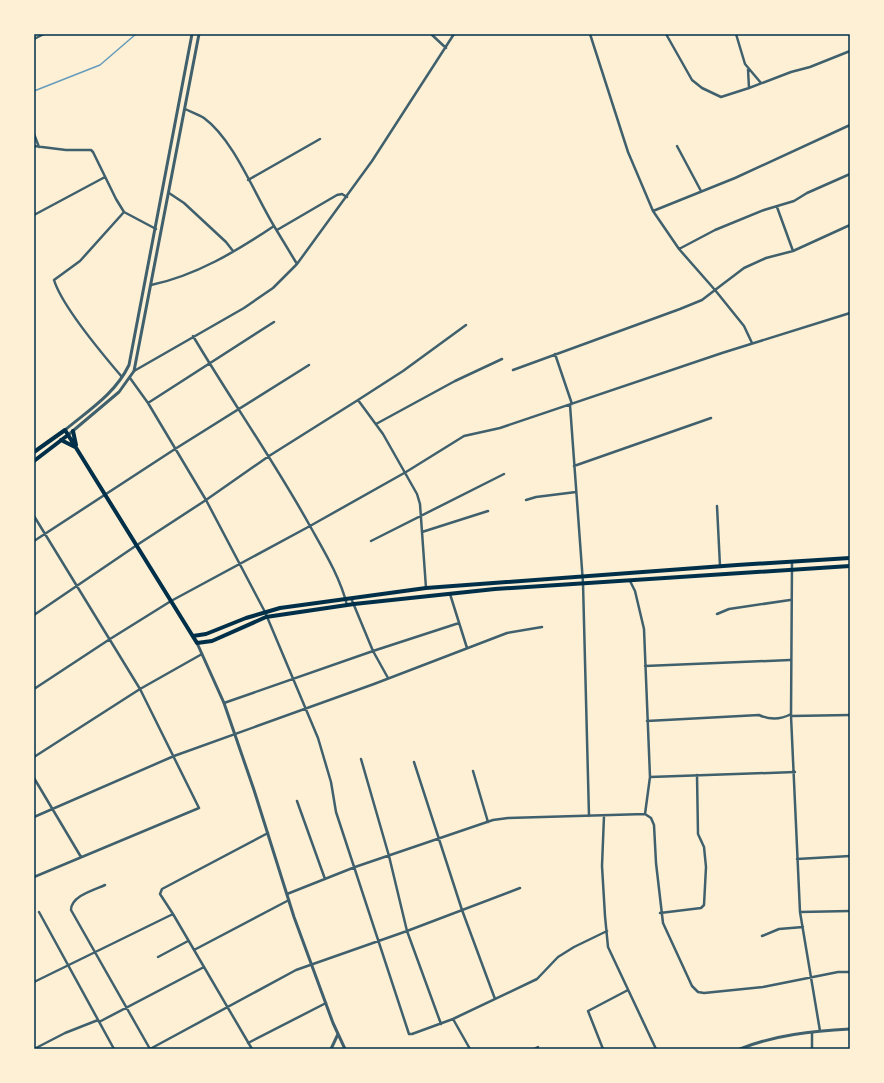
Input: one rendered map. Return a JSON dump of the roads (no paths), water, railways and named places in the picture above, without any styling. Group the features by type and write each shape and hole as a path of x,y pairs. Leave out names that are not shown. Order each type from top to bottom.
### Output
{"main road":[{"path":"34,452 65,430 196,643 212,641 266,617 354,604 582,583 850,566"},
{"path":"73,431 76,448"},
{"path":"34,461 68,435"},
{"path":"61,440 76,448"},
{"path":"193,636 206,634 280,608 426,588 850,558"}],"street":[{"path":"34,39 44,34"},
{"path":"65,430 104,399 123,378 132,351 192,34"},
{"path":"68,435 106,405 125,386 134,371 199,34"},
{"path":"431,34 446,48"},
{"path":"134,371 261,297 297,264 347,197 454,34"},
{"path":"590,34 628,152 653,211 679,250 715,290 744,326 752,343"},
{"path":"666,34 692,80 702,88 721,97 810,67 850,51"},
{"path":"736,34 741,54 748,68 761,83"},
{"path":"748,68 749,88"},
{"path":"185,109 202,117 213,127 239,162 274,226 297,264"},
{"path":"653,211 850,125"},
{"path":"34,134 38,147"},
{"path":"248,180 320,139"},
{"path":"34,146 91,150 98,158 124,212 156,229"},
{"path":"677,146 701,191"},
{"path":"679,250 715,230 764,210 794,201 807,193 850,174"},
{"path":"34,215 106,177"},
{"path":"169,193 184,203 226,242 233,251"},
{"path":"277,230 337,195 342,194 347,197"},
{"path":"777,207 793,251"},
{"path":"123,378 88,334 67,304 54,280 80,261 124,212"},
{"path":"513,370 702,300 744,268 766,258 793,251 850,225"},
{"path":"151,285 168,281 204,267 274,226"},
{"path":"34,689 110,638 171,601 406,472 464,436 500,428 752,343 850,313"},
{"path":"148,403 274,322"},
{"path":"34,615 269,456 403,371 466,325"},
{"path":"193,336 269,456 325,551 348,605"},
{"path":"555,354 571,405 582,577 589,816"},
{"path":"376,424 455,381 502,359"},
{"path":"34,541 175,449 309,365"},
{"path":"130,378 148,403 206,500 265,612 294,678 329,775 336,812 355,867 377,941 409,1034 441,1024 537,979 558,958 574,947 606,931"},
{"path":"358,400 376,424 406,472 417,494 421,515 426,588"},
{"path":"574,466 710,418"},
{"path":"371,540 504,474"},
{"path":"526,500 536,497 576,492"},
{"path":"717,506 720,566"},
{"path":"422,532 488,511"},
{"path":"34,516 78,585 140,689 174,756 198,809 34,877"},
{"path":"792,562 790,600 790,660 800,912 820,1031"},
{"path":"630,581 642,619 645,666 650,776 644,814"},
{"path":"450,594 467,648"},
{"path":"351,598 373,651 388,678"},
{"path":"717,614 729,608 790,600"},
{"path":"224,703 373,651 459,623"},
{"path":"34,817 174,756 507,633 542,627"},
{"path":"196,643 224,703 289,900 338,1034 345,1049"},
{"path":"34,757 140,689 202,654"},
{"path":"645,666 790,660"},
{"path":"648,721 759,715 766,718 780,718 792,715 850,715"},
{"path":"361,759 389,856 407,931 441,1024"},
{"path":"414,762 462,910 496,999"},
{"path":"473,771 488,822"},
{"path":"650,776 795,772"},
{"path":"660,913 701,908 704,905 706,867 704,847 698,834 697,775"},
{"path":"34,778 81,858"},
{"path":"297,800 325,879"},
{"path":"287,894 355,867 488,822 508,818 644,814 650,818 654,824 660,913 668,937 692,986 698,992 763,987 811,977 850,972"},
{"path":"604,816 602,866 606,931 609,950 656,1049"},
{"path":"252,1049 160,894 162,888 268,833"},
{"path":"797,859 850,856"},
{"path":"105,885 75,899 71,905 71,910 150,1049 274,980 312,963 407,931 520,888"},
{"path":"194,950 289,900"},
{"path":"800,912 850,911"},
{"path":"39,912 114,1049"},
{"path":"34,982 96,953 172,914"},
{"path":"762,936 779,930 803,927"},
{"path":"158,958 188,941"},
{"path":"34,1049 65,1033 98,1021 127,1008 204,967"},
{"path":"603,1049 588,1011 628,990"},
{"path":"248,1043 326,1002"},
{"path":"453,1018 470,1049"},
{"path":"740,1049 782,1037 850,1028"},
{"path":"812,1032 812,1049"},
{"path":"331,1049 338,1034"},
{"path":"534,1049 538,1046"}],"waterway":[{"path":"34,91 100,65 136,34"}]}
